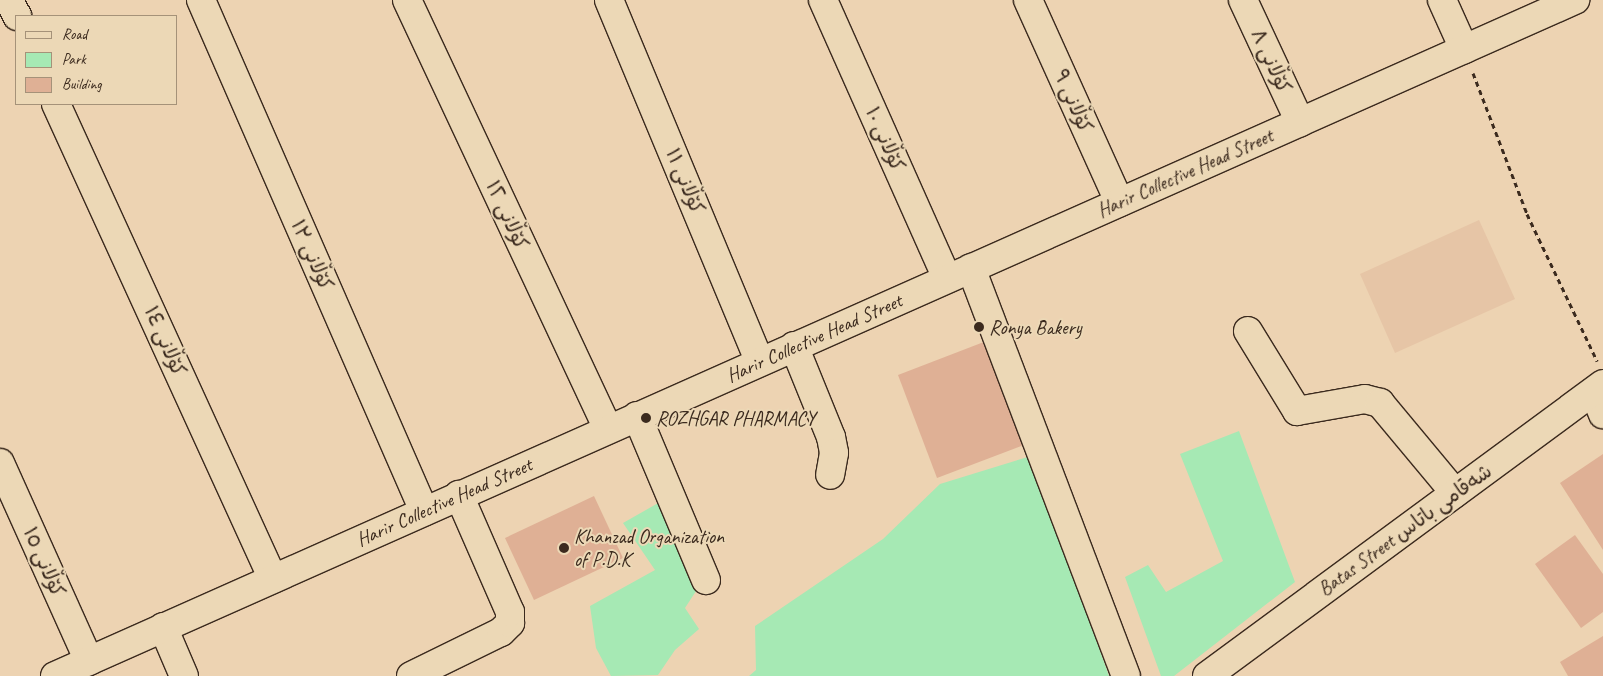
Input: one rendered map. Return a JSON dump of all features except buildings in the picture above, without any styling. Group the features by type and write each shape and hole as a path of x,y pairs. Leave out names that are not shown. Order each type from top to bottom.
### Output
{"street":[{"path":"9,0 16,15"},
{"name":"کۆڵانی ١٣","path":"201,0 424,511"},
{"name":"کۆڵانی ١٢","path":"407,0 608,429"},
{"name":"کۆڵانی ١١","path":"609,0 760,362"},
{"name":"کۆڵانی ١٠","path":"823,0 959,273 1126,676"},
{"name":"کۆڵانی ٩","path":"1028,0 1118,202"},
{"name":"کۆڵانی ٨","path":"1243,0 1300,122"},
{"path":"1442,0 1464,49"},
{"name":"Harir Collective Head Street","path":"55,676 1575,0"},
{"name":"کۆڵانی ١٤","path":"56,105 273,578"},
{"path":"1248,331 1297,411 1364,399 1380,403 1455,493"},
{"path":"794,346 831,437 834,453 830,475"},
{"name":"Batas Street شەقامی باتاس","path":"1220,672 1455,493 1600,388"},
{"path":"638,416 706,580"},
{"name":"کۆڵانی ١٥","path":"0,463 89,661"},
{"path":"411,676 501,632 510,623 510,612 459,495"},
{"path":"163,628 184,676"}],"path":[{"path":"1464,49 1527,214 1600,388"}],"shaded area":[{"path":"1479,220 1515,299 1395,353 1360,274"}],"green space":[{"path":"1239,431 1295,582 1174,676 1161,676 1125,577 1148,565 1166,592 1223,561 1180,454"},
{"path":"1031,456 1109,676 749,676 756,670 755,626 883,539 940,484"},
{"path":"660,502 700,585 685,608 699,629 675,650 658,675 611,676 596,648 590,606 655,570 623,523"}],"place":[{"name":"Ronya Bakery","path":"979,327"},
{"name":"ROZHGAR PHARMACY","path":"646,418"},
{"name":"Khanzad Organization of P.D.K","path":"564,548"}]}
